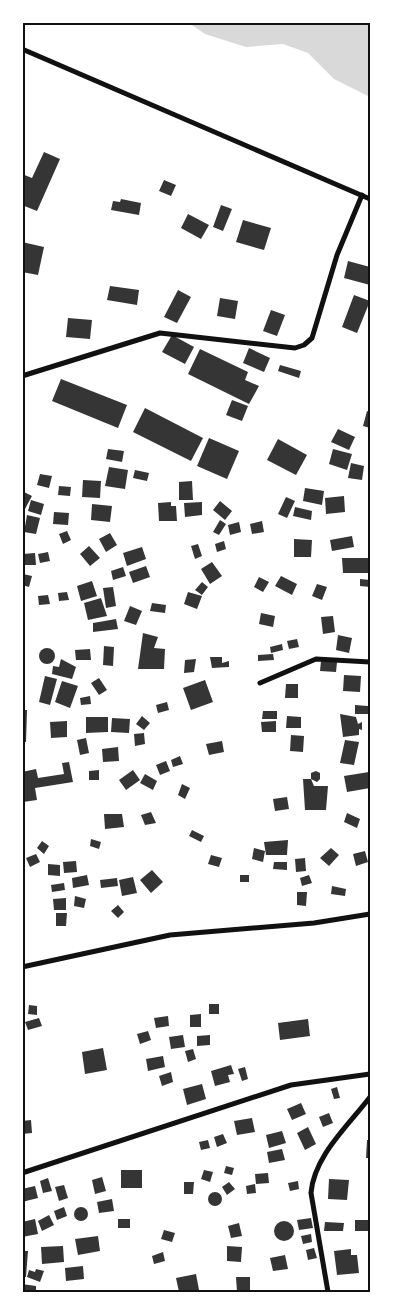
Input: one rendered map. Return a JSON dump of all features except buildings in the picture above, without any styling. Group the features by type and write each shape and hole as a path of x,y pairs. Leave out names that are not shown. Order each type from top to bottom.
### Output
{"street":[{"path":"22,49 370,199"},
{"path":"22,376 160,333 264,346 295,348 304,345 312,338 337,255 362,195"},
{"path":"260,683 316,659 370,662"},
{"path":"22,967 170,935 314,922 370,914"},
{"path":"22,1173 292,1085 370,1074"},
{"path":"328,1292 311,1193 312,1177 320,1161 370,1097"}],"shaded area":[{"path":"189,23 370,23 370,97 334,79 308,53 283,44 246,47 205,34"}]}
